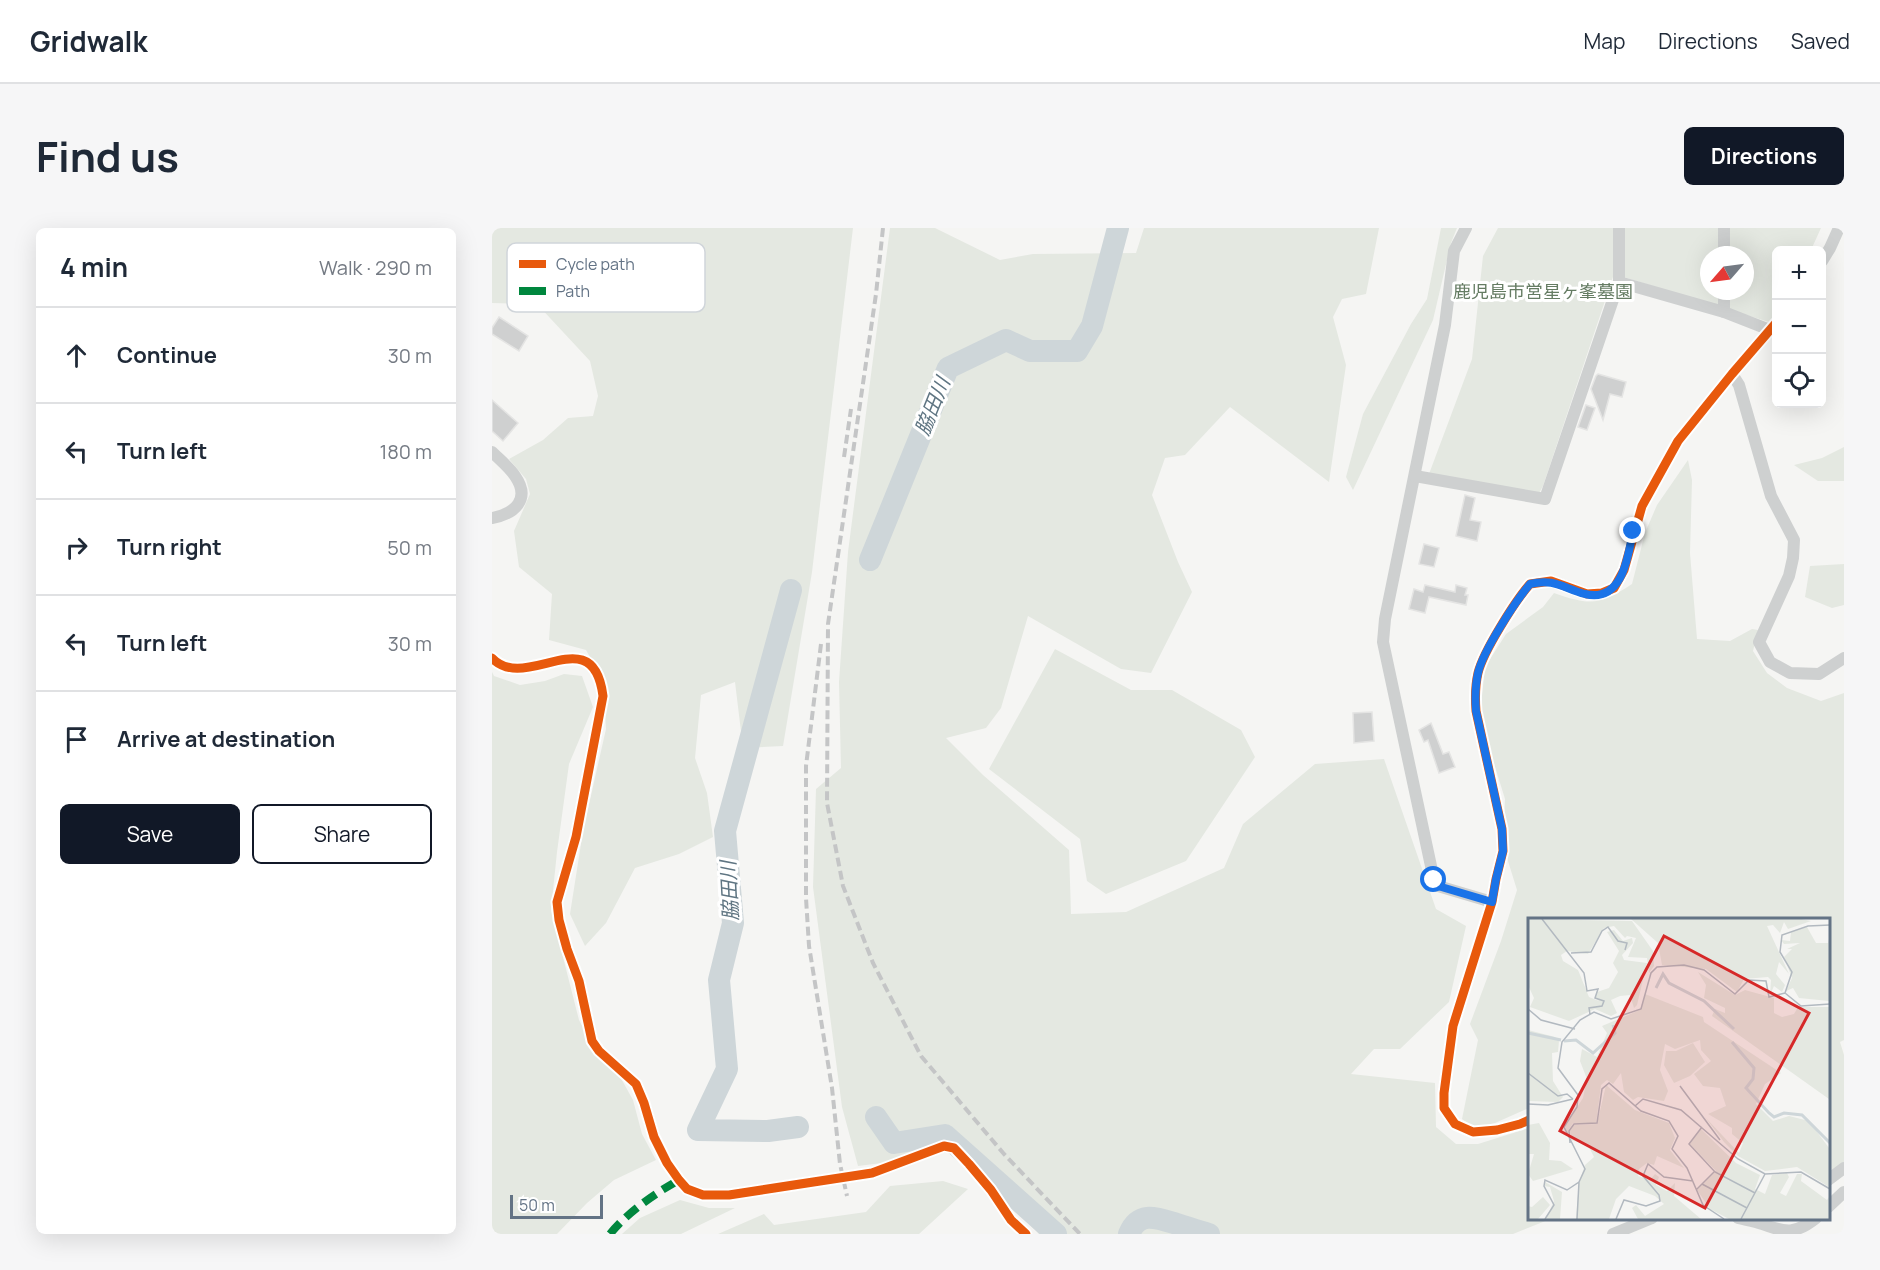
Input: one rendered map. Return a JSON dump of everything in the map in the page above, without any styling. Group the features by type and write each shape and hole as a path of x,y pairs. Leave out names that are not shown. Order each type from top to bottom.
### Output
{"street":[{"path":"1467,228 1454,251 1445,325 1384,619 1383,642 1434,880 1438,886 1492,902"},
{"path":"1415,476 1545,500 1619,282 1619,228"},
{"path":"1724,228 1724,246"},
{"path":"1826,254 1839,228"},
{"path":"1619,282 1772,327"},
{"path":"1724,300 1724,312"},
{"path":"1528,1120 1497,1130 1473,1132 1455,1124 1444,1108 1453,1026 1492,902 1503,851 1492,784 1476,711 1475,694 1478,671 1503,623 1530,584 1551,581 1587,594 1602,593 1614,588 1624,570 1633,531 1642,506 1678,441 1772,328"},
{"path":"1732,374 1739,385 1771,496 1794,540 1789,576 1759,642 1770,662 1790,673 1819,674 1844,658"},
{"path":"492,452 515,476 521,487 522,497 510,513 492,518"},
{"path":"492,658 507,666 523,668 571,658 585,661 594,669 600,680 603,696 576,837 557,902 559,920 579,981 592,1041 599,1051 636,1084 654,1137 667,1163 687,1189 703,1195 729,1194 872,1173 944,1146 954,1148 969,1164 991,1190 1011,1220 1026,1234"},
{"path":"1829,1179 1844,1168"},
{"path":"1829,1205 1844,1192"},
{"path":"1618,1233 1650,1219"},
{"path":"1742,1219 1779,1231 1796,1231 1814,1219"}],"green space":[{"path":"492,228 853,228 812,572 783,746 743,748 735,682 701,695 695,758 707,793 713,837 679,854 635,868 606,923 585,946 570,914 583,831 606,729 603,680 586,650 549,640 552,594 519,567 514,531 530,494 526,479 509,459 543,440 568,418 593,416 598,396 590,361 544,312 705,312 705,243 507,243 507,303 492,303"},
{"path":"890,228 935,228 1000,260 1033,254 1136,253 1144,228 1379,228 1366,294 1342,299 1333,317 1346,365 1329,482 1230,407 1185,455 1165,458 1152,495 1192,592 1151,673 1121,669 1028,616 1001,708 986,728 946,738 983,775 1069,850 1071,914 1126,912 1224,868 1243,824 1315,764 1384,759 1436,909 1466,926 1449,1002 1400,1049 1374,1049 1351,1074 1435,1083 1436,1127 1456,1144 1478,1144 1528,1128 1528,1219 1550,1219 1513,1234 1039,1234 957,1150 914,1159 858,1166 842,1107 813,887 816,789 841,768 839,682 848,552"},
{"path":"1441,228 1457,228 1451,243 1433,320 1353,490 1346,477 1363,414 1411,324 1427,299"},
{"name":"鹿児島市営星ヶ峯墓園","path":"1498,228 1821,228 1813,246 1772,246 1772,318 1769,322 1614,274 1543,486 1538,495 1429,474 1472,359 1483,256"},
{"path":"1844,447 1844,481 1818,481 1794,465 1822,458"},
{"path":"1688,460 1692,480 1690,553 1697,639 1730,641 1752,629 1758,630 1753,651 1767,673 1787,688 1821,701 1844,693 1844,1040 1840,1042 1844,1055 1844,1162 1829,1172 1829,918 1528,918 1528,1108 1495,1123 1474,1128 1462,1119 1478,1040 1470,1024 1517,890 1503,845 1505,799 1488,744 1481,705 1485,667 1506,634 1543,607 1554,593 1577,600 1595,601 1612,596 1632,584 1645,533 1657,505"},
{"path":"1844,564 1844,605 1832,608 1805,597 1810,566"},
{"path":"1055,649 1131,690 1172,690 1241,730 1255,757 1186,861 1106,894 1087,881 1080,839 989,769"},
{"path":"492,672 494,676 520,685 545,681 564,674 582,676 593,707 569,764 551,910 579,1020 597,1055 618,1073 633,1100 642,1134 656,1160 614,1180 587,1203 557,1234 492,1234"},
{"path":"943,1181 968,1189 919,1234 718,1234 764,1214 774,1225 866,1212 890,1186"},
{"path":"680,1200 709,1208 735,1208 681,1234 622,1234 640,1218"}],"building":[{"path":"499,317 528,336 519,351 492,334 492,328"},
{"path":"1598,374 1626,382 1622,397 1610,394 1603,420 1591,389"},
{"path":"492,400 518,423 503,441 492,431"},
{"path":"1586,405 1595,408 1587,430 1578,427"},
{"path":"1465,495 1475,498 1470,520 1481,522 1477,541 1456,536"},
{"path":"1424,544 1439,548 1434,567 1419,564"},
{"path":"1425,585 1455,592 1456,585 1467,588 1466,605 1429,597 1425,613 1409,609 1414,589 1423,592"},
{"path":"1372,712 1374,741 1354,743 1353,713"},
{"path":"1431,723 1443,754 1449,752 1455,767 1439,773 1428,740 1424,742 1419,730"}],"waterway":[{"name":"脇田川","path":"870,560 948,368 1006,340 1030,351 1077,351 1092,326 1118,228"},
{"name":"脇田川","path":"791,590 725,831 733,923 719,980 727,1069 698,1130 768,1131 798,1127"},
{"name":"脇田川","path":"876,1117 894,1143 945,1135 1056,1234"},
{"name":"脇田川","path":"1129,1234 1138,1221 1149,1218 1156,1218 1209,1234"}],"railway":[{"path":"883,228 876,294 828,624 827,803 843,886 873,963 921,1056 1004,1154 1080,1234"},
{"path":"844,457 851,409"},
{"path":"821,644 806,766 806,898 809,946 832,1088 840,1164 847,1196"}],"marked path":[{"path":"610,1234 642,1204 679,1180"}],"cycle path":[{"path":"1528,1120 1497,1130 1473,1132 1455,1124 1444,1108 1453,1026 1492,902 1503,851 1502,829 1476,711 1478,673 1500,627 1530,584 1551,581 1587,594 1602,593 1614,588 1624,570 1642,506 1678,441 1772,328"},
{"path":"492,658 506,667 522,668 572,659 586,662 597,673 603,696 576,837 557,902 559,920 579,981 592,1041 599,1051 636,1084 654,1137 667,1163 687,1189 703,1195 729,1195 872,1173 944,1146 954,1148 969,1164 991,1190 1011,1220 1026,1234"}],"route":[{"path":"1434,880 1438,886 1492,902 1503,851 1502,829 1476,711 1475,694 1478,671 1503,623 1524,590 1530,584 1539,581 1551,581 1587,594 1602,593 1614,588 1624,570 1633,531"}]}
